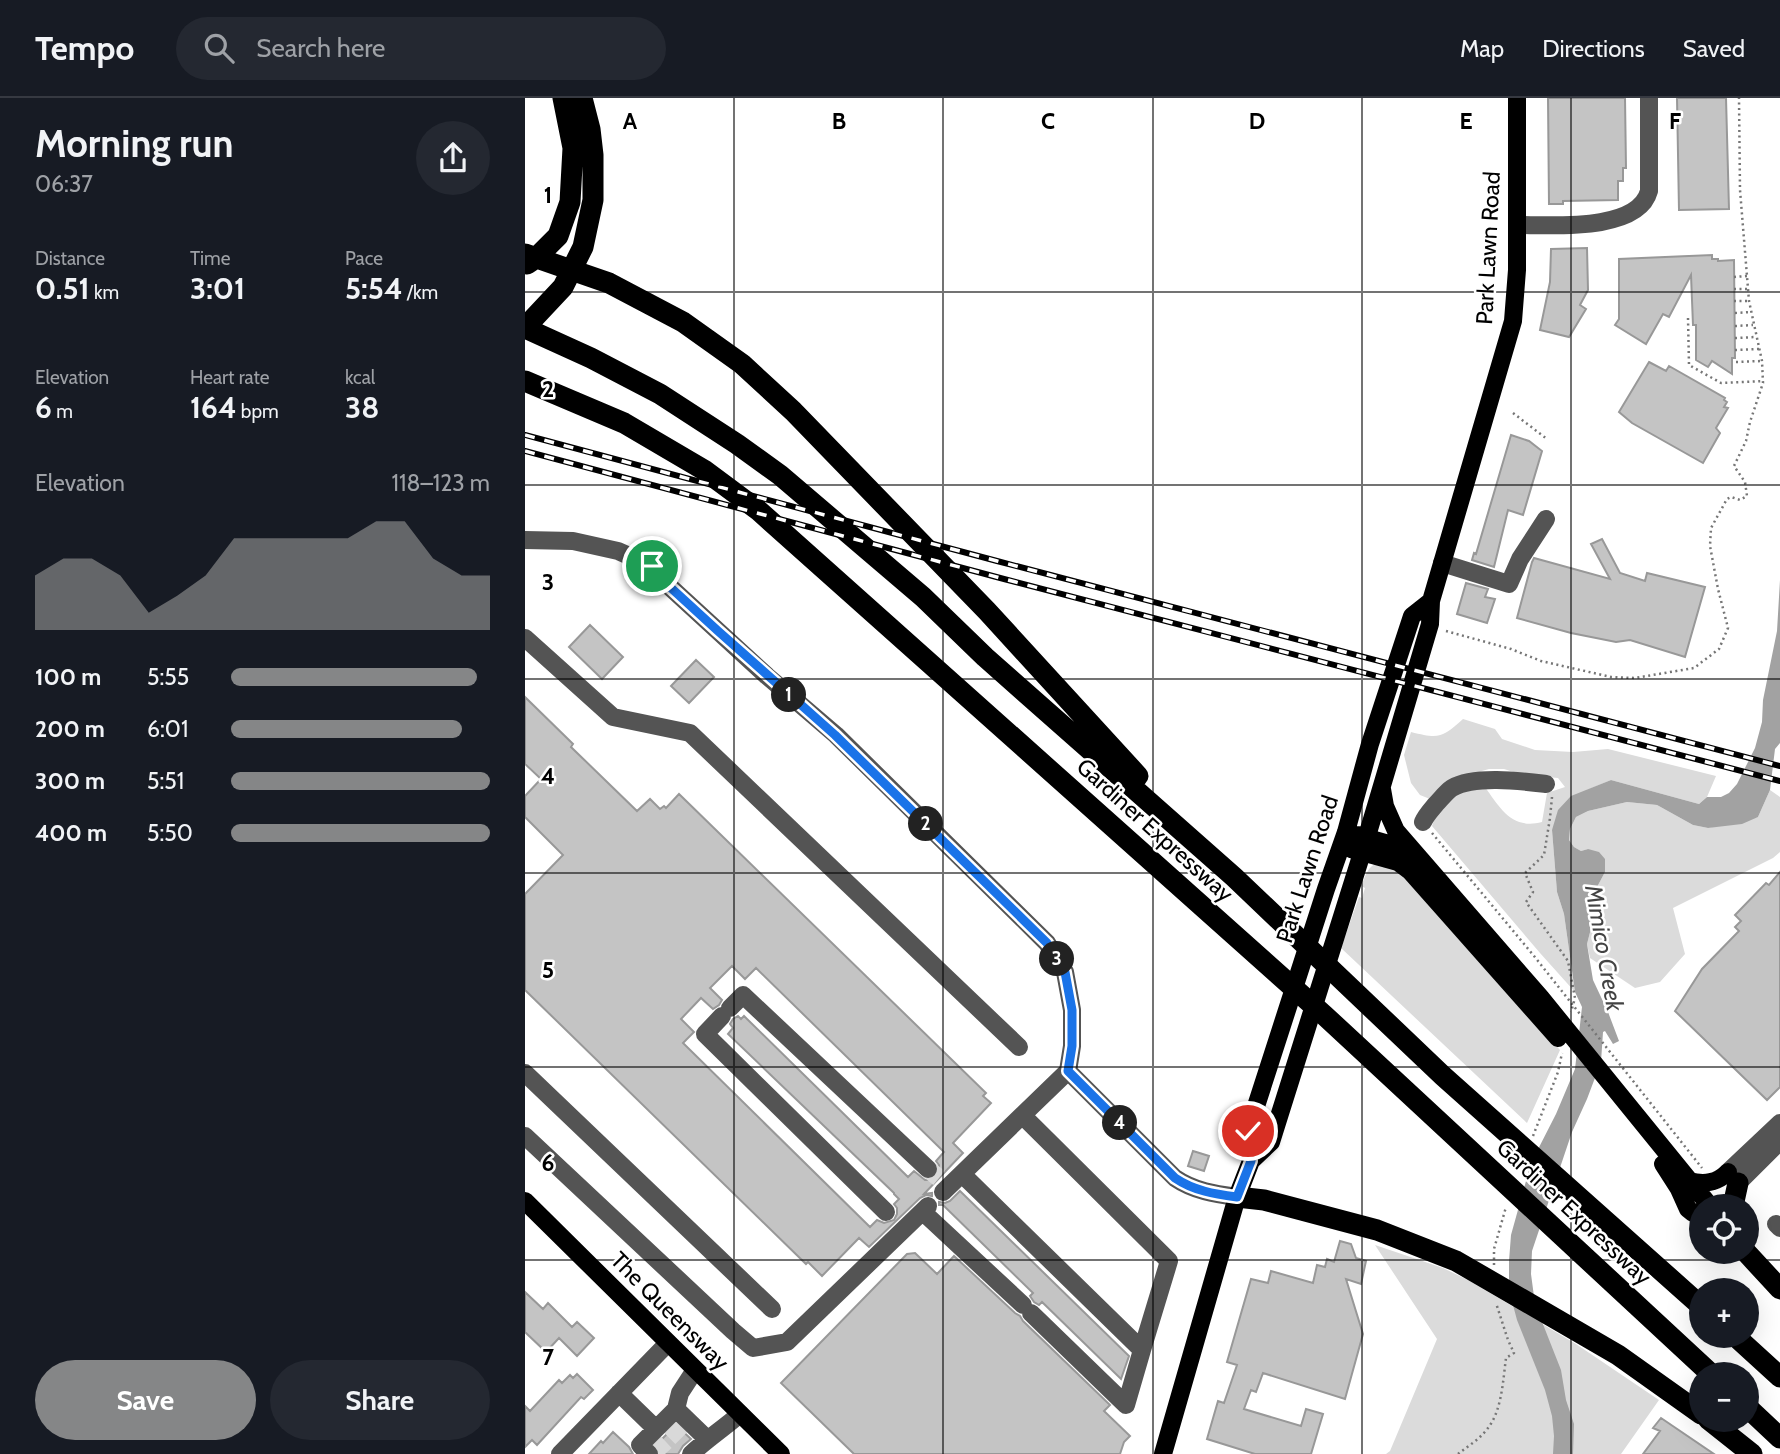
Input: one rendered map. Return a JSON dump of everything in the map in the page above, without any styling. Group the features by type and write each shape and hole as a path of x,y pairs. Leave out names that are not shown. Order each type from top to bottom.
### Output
{"highway":[{"path":"525,265 558,236 570,202 573,148 563,98"},
{"path":"529,323 563,287 583,247 593,200 593,155 582,98"},
{"path":"590,129 593,98"},
{"path":"525,254 609,283 683,322 742,364 793,411 987,611 1234,877"},
{"name":"Gardiner Expressway","path":"529,323 660,394 779,475 923,597 985,657 1234,877 1443,1076 1689,1295"},
{"name":"Gardiner Expressway","path":"525,380 624,423 704,470 758,510 1324,1015 1698,1362"},
{"path":"1733,1178 1734,1194"},
{"path":"1237,1197 1264,1200 1377,1230 1456,1261 1618,1355 1689,1405"},
{"path":"1758,1264 1780,1289"},
{"path":"1748,1348 1780,1377"},
{"path":"1759,1418 1780,1438"},
{"path":"1724,1432 1752,1454"}],"main road":[{"name":"Park Lawn Road","path":"1163,1454 1237,1197 1251,1161 1271,1142 1364,846 1430,624 1431,601 1513,321 1517,270 1517,98"},
{"name":"Park Lawn Road","path":"1251,1161 1248,1131 1344,839 1370,744 1412,616 1431,601"},
{"path":"1382,786 1385,806 1397,831 1636,1123 1700,1194"},
{"path":"1344,839 1398,862 1410,871 1540,1006"},
{"path":"1364,846 1392,845 1431,872"},
{"path":"1636,1123 1679,1189 1689,1210"},
{"path":"1689,1181 1705,1183 1733,1178"},
{"path":"1720,1194 1733,1178"},
{"name":"The Queensway","path":"525,1201 781,1454"}],"street":[{"path":"1517,225 1607,221 1619,218 1641,205 1648,197 1649,191 1649,98"},
{"path":"1442,563 1509,584 1520,558 1546,519"},
{"path":"525,540 572,541 618,551 652,566 670,587 835,735 1047,943 1065,972 1072,1010 1072,1046 1068,1071 962,1174 939,1182 743,995 705,1034 895,1221"},
{"path":"525,638 613,717 690,733 1019,1047"},
{"path":"1423,822 1442,797 1452,788 1464,784 1511,780 1546,784"},
{"path":"1068,1071 1175,1178 1187,1186 1212,1194 1237,1197"},
{"path":"525,1073 772,1310"},
{"path":"525,1136 753,1348 787,1342 895,1221 926,1209 1126,1405 1168,1261 1023,1116"},
{"path":"1733,1178 1780,1124"},
{"path":"1733,1178 1780,1142"},
{"path":"962,1174 1142,1350"},
{"path":"560,1454 668,1343"},
{"path":"659,1430 695,1370"},
{"path":"619,1392 659,1430 695,1447 720,1432 740,1414"}],"path":[{"path":"1445,631 1511,649 1541,661 1611,677 1635,678 1694,668 1719,649 1728,628 1710,545 1711,528 1727,499 1731,497 1741,500 1747,496 1745,482 1734,466 1746,442 1763,382 1762,361 1749,301 1740,190 1738,98"},
{"path":"1734,277 1747,276"},
{"path":"1734,289 1748,289"},
{"path":"1734,301 1749,301"},
{"path":"1735,313 1751,312"},
{"path":"1688,318 1689,365 1721,383 1763,382"},
{"path":"1735,326 1753,325"},
{"path":"1735,338 1756,337"},
{"path":"1735,350 1759,349"},
{"path":"1736,362 1762,361"},
{"path":"1513,413 1547,439"},
{"path":"1546,784 1552,798 1551,818 1544,855 1525,873 1533,892 1526,902 1568,961"},
{"path":"1423,822 1707,1173"},
{"path":"1458,1454 1478,1438 1492,1421 1506,1358 1514,1353"}],"shaded area":[{"path":"1780,580 1780,743 1775,749 1770,790 1758,817 1742,824 1708,828 1693,825 1657,805 1627,802 1588,811 1576,817 1570,829 1569,840 1574,847 1581,851 1588,849 1599,852 1605,859 1605,872 1596,889 1596,909 1587,944 1593,980 1619,1041 1613,1044 1605,1031 1603,1032 1601,1062 1572,1132 1532,1251 1531,1274 1535,1304 1561,1370 1566,1400 1574,1424 1573,1454 1553,1454 1552,1416 1545,1390 1517,1320 1509,1290 1511,1235 1531,1163 1575,1069 1582,1007 1575,992 1564,914 1557,892 1552,830 1558,810 1571,796 1611,780 1699,804 1707,797 1721,797 1729,793 1737,784 1755,748 1762,722 1763,700 1777,631"},
{"path":"1463,719 1495,729 1502,739 1535,750 1573,752 1608,749 1716,776 1707,797 1699,804 1611,780 1587,790 1552,830 1557,892 1564,914 1575,992 1432,826 1436,815 1459,792 1485,787 1502,809 1515,820 1532,824 1542,822 1547,793 1565,787 1558,778 1489,769 1471,774 1430,799 1420,795 1411,783 1404,755 1411,732 1428,736 1440,735"},
{"path":"1770,790 1780,797 1780,852 1673,908 1685,954 1660,982 1635,988 1590,958 1587,944 1596,909 1596,889 1605,872 1588,849 1581,851 1569,840 1570,829 1576,817 1588,811 1627,802 1657,805 1693,825 1708,828 1758,817"},
{"path":"1378,863 1406,875 1560,1050 1527,1123 1341,948 1359,897 1362,898 1365,888 1361,886 1365,875"},
{"path":"1375,1245 1443,1268 1468,1280 1576,1344 1659,1400 1621,1454 1386,1454 1390,1451 1437,1339"}],"building":[{"path":"1548,98 1625,98 1626,168 1623,168 1623,181 1618,181 1618,200 1563,201 1563,204 1549,204"},
{"path":"1677,98 1726,98 1729,209 1679,210"},
{"path":"1587,248 1588,290 1580,305 1586,309 1569,337 1540,330 1550,282 1551,249"},
{"path":"1712,255 1712,259 1718,261 1734,260 1735,358 1732,358 1732,374 1712,361 1708,367 1696,360 1691,275 1669,317 1663,314 1646,344 1615,325 1619,319 1619,259"},
{"path":"1649,362 1666,371 1669,366 1725,398 1727,402 1724,407 1728,408 1716,428 1720,433 1703,463 1632,423 1619,412"},
{"path":"1511,435 1529,441 1542,451 1523,515 1508,510 1494,567 1472,560"},
{"path":"1602,539 1620,573 1645,581 1647,573 1705,587 1685,657 1630,640 1616,642 1517,618 1534,558 1610,579 1591,544"},
{"path":"1466,583 1488,589 1485,597 1495,599 1487,623 1457,614"},
{"path":"590,625 623,657 602,679 569,647"},
{"path":"696,660 714,677 689,703 671,686"},
{"path":"525,697 573,744 571,747 637,811 650,799 660,809 664,806 666,808 679,794 986,1093 983,1096 991,1103 953,1143 963,1153 924,1194 932,1193 932,1196 920,1198 869,1247 859,1238 822,1276 808,1262 806,1264 525,990 525,894 563,855 525,817 525,796 541,779 525,764","holes":["732,966 745,979 756,968 944,1152 936,1161 939,1165 936,1177 925,1180 914,1171 908,1177 744,1016 741,1019 738,1016 733,1019 730,1024 733,1028 728,1034 899,1199 894,1204 897,1208 894,1220 884,1223 877,1220 870,1227 683,1043 694,1032 681,1019 701,998 713,1009 722,1000 710,988"]},
{"path":"1780,872 1780,1087 1767,1100 1675,1011 1702,969 1739,931 1735,927 1741,921 1735,915"},
{"path":"1193,1151 1209,1156 1204,1171 1188,1166"},
{"path":"960,1191 1129,1356 1121,1379 1042,1302 1039,1305 1034,1302 1030,1296 1033,1293 943,1205 939,1205 939,1202 950,1201"},
{"path":"1340,1241 1351,1244 1356,1258 1366,1261 1361,1284 1346,1279 1363,1334 1345,1399 1263,1373 1256,1392 1251,1390 1244,1409 1301,1426 1306,1409 1323,1414 1311,1454 1255,1454 1207,1439 1218,1401 1224,1403 1237,1365 1227,1362 1251,1279 1268,1283 1271,1271 1313,1283 1317,1265 1325,1267 1327,1259 1334,1262"},
{"path":"915,1253 937,1274 954,1256 1020,1316 1110,1405 1104,1411 1130,1436 1124,1442 1120,1454 854,1454 781,1383 907,1254"},
{"path":"525,1292 543,1309 548,1303 572,1327 577,1322 594,1338 577,1356 559,1338 546,1352 525,1332"},
{"path":"577,1374 593,1390 584,1399 581,1397 537,1445 532,1440 525,1447 525,1406 530,1411 559,1380 562,1383 570,1375 573,1378"},
{"path":"1661,1418 1714,1454 1643,1454 1660,1431 1653,1428"},
{"path":"676,1425 691,1439 678,1454 660,1454 656,1445"},
{"path":"613,1432 633,1454 589,1454 601,1441 603,1443"}],"tunnel":[{"path":"928,1169 939,1178"},
{"path":"669,1425 688,1444"},
{"path":"653,1441 665,1454"}],"railway":[{"path":"525,435 1780,766"},
{"path":"525,451 1780,781"}],"route":[{"path":"652,566 670,587 835,735 1047,943 1065,972 1072,1010 1072,1046 1068,1071 1175,1178 1187,1186 1212,1194 1237,1197 1251,1161 1248,1131"}],"water label":[{"name":"Mimico Creek","path":"1604,948"}]}
